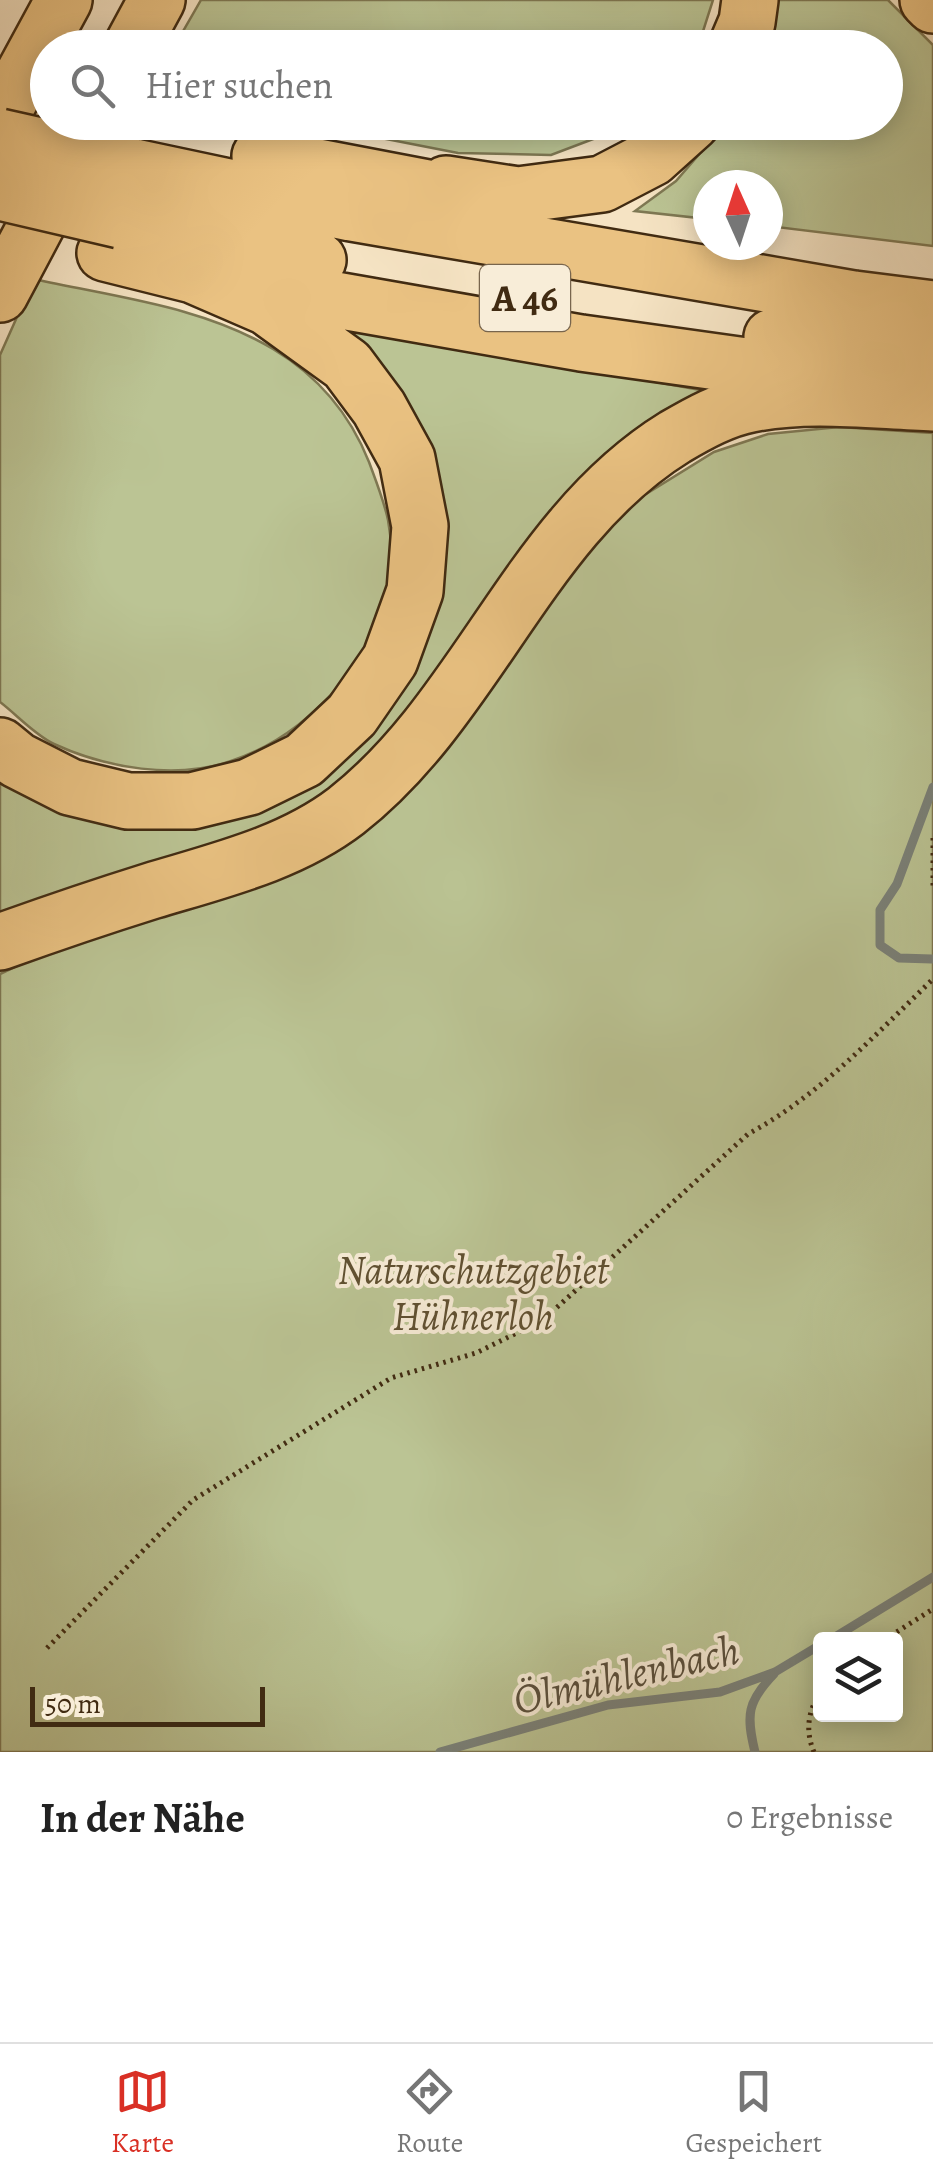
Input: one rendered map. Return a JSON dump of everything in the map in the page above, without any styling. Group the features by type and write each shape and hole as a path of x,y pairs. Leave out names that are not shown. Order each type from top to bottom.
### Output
{"highway":[{"path":"48,30 64,0"},
{"path":"141,30 158,0"},
{"path":"744,30 750,0"},
{"path":"0,118 30,63"},
{"path":"0,102 30,109"},
{"name":"A 46","path":"0,137 30,137"},
{"path":"0,294 111,140"},
{"name":"A 46","path":"123,140 390,220 933,309"},
{"path":"135,140 518,195 602,184 652,158 672,140"},
{"path":"265,158 693,238"},
{"name":"A 46","path":"0,192 113,237 933,360"},
{"path":"0,227 113,237 267,307 348,365 379,408 407,459 420,526 414,591 390,660 352,714 304,760 249,787 192,801 128,802 70,787 17,760 0,746"},
{"path":"783,252 933,272"},
{"path":"194,276 581,343 933,392"},
{"path":"0,942 230,868 303,838 346,812 413,746 546,559 597,500 642,458 704,420 747,404 794,398 933,403"}],"path":[{"path":"933,838 933,888"},
{"path":"48,1648 193,1500 391,1378 476,1353 543,1320 748,1134 786,1114 933,979"},
{"path":"897,1632 933,1609"},
{"path":"813,1703 809,1709 814,1752"}],"green space":[{"path":"201,0 713,0 703,30 184,30"},
{"path":"773,0 888,0 933,45 933,246 783,228 783,170 693,170 693,217 635,211 676,181 711,140 903,140 903,30 768,30"},
{"path":"391,140 590,140 551,155 458,153"},
{"path":"34,279 157,305 246,334 289,360 318,384 342,412 361,444 388,520 391,559 385,597 353,668 298,725 266,746 210,767 141,769 54,744 0,702 0,355"},
{"path":"321,322 706,391 376,763 275,830 0,920 0,774 247,811 435,583"},
{"name":"Naturschutzgebiet Hühnerloh","path":"839,427 933,433 933,1752 0,1752 0,974 56,947 248,887 630,504 714,452 768,434"}],"waterway":[{"name":"Ölmühlenbach","path":"932,959 899,958 880,945 880,910 897,884 933,787"},
{"name":"Ölmühlenbach","path":"843,1632 933,1577"},
{"name":"Ölmühlenbach","path":"440,1752 608,1705 720,1692 775,1672 813,1649"},
{"path":"755,1752 751,1710 758,1693 774,1674"}]}
